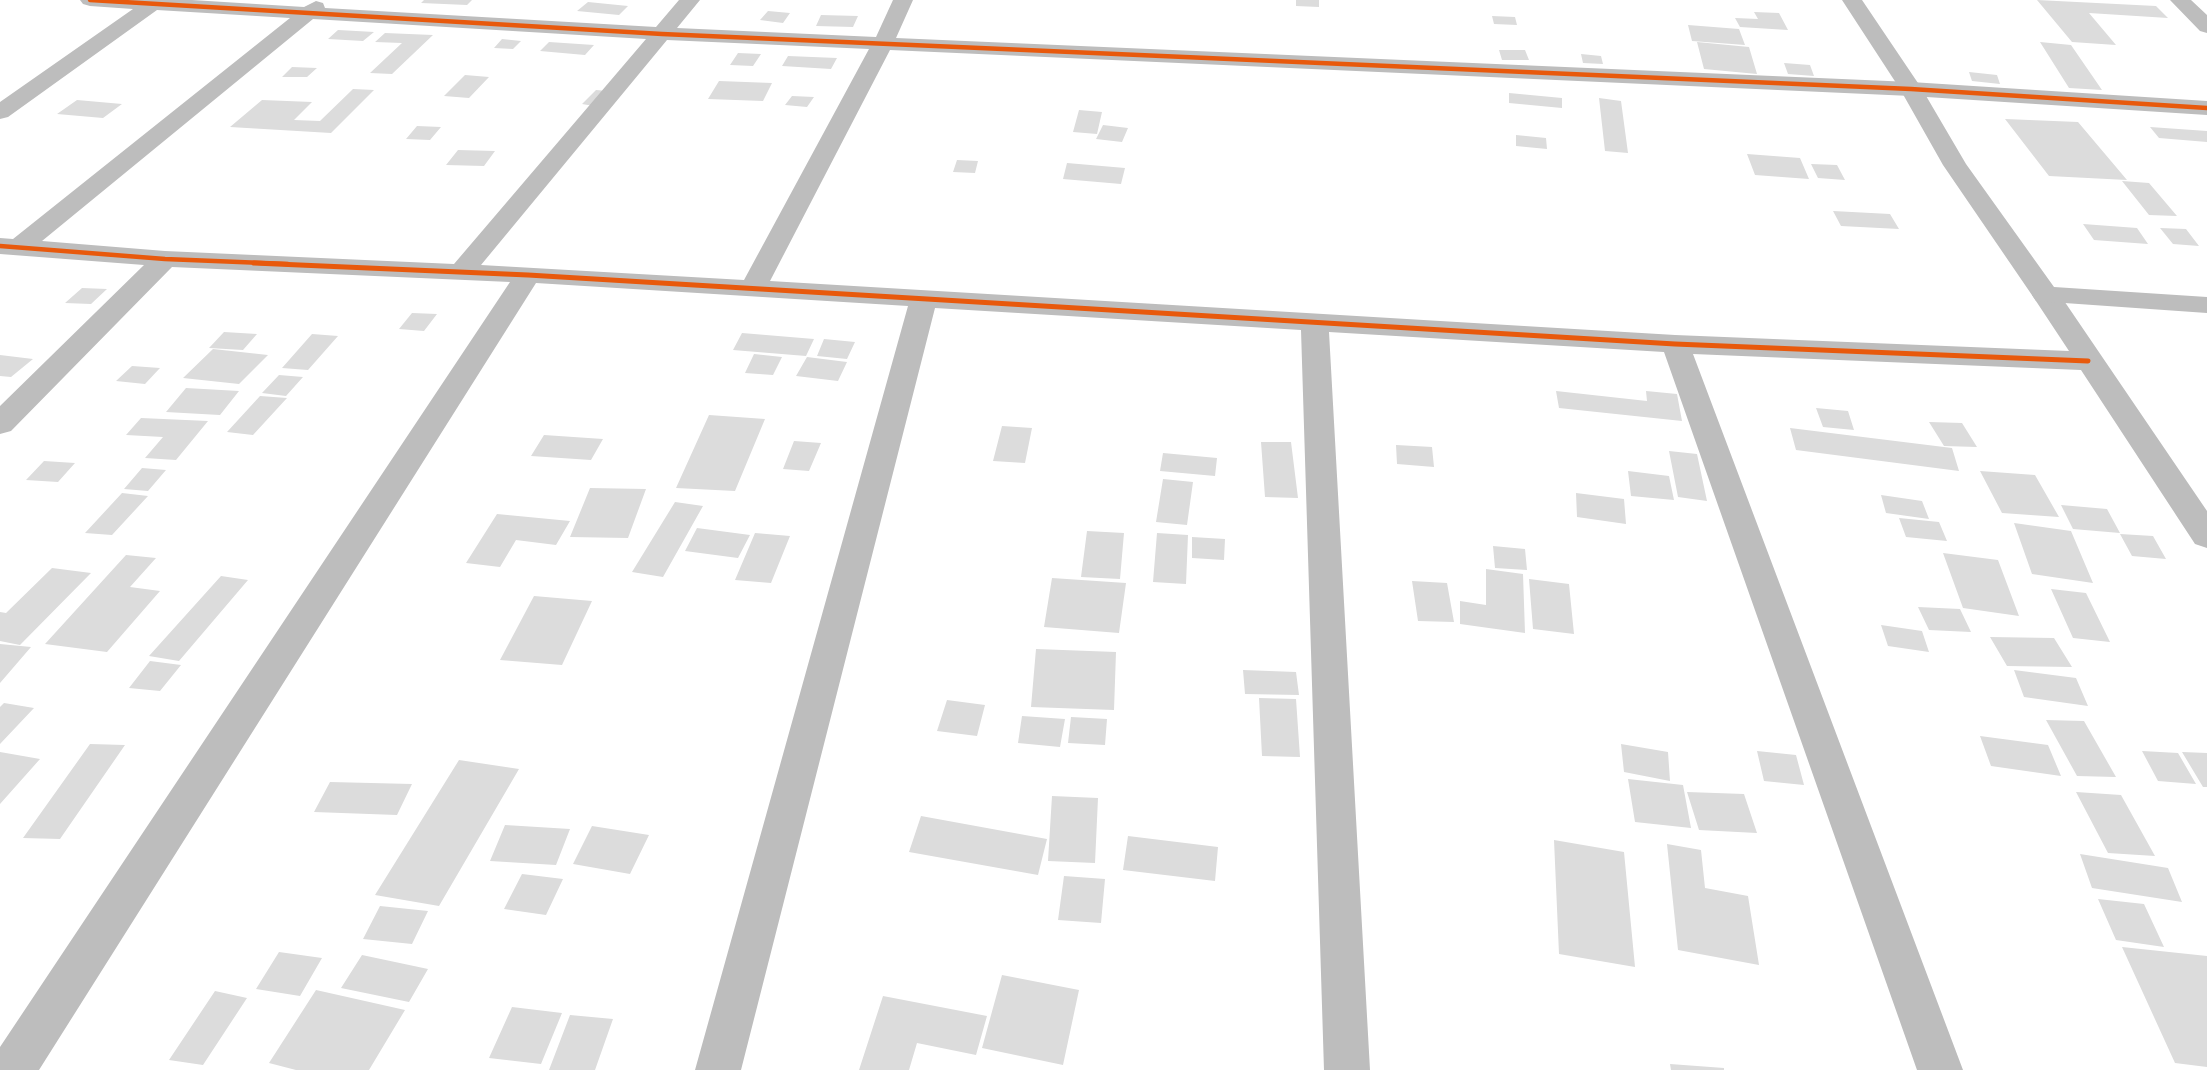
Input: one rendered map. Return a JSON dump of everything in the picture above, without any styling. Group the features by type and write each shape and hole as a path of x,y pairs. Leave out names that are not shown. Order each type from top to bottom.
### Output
{"street":[{"path":"90,0 316,7 662,34 1911,89 2207,108"},
{"path":"460,272 690,0"},
{"path":"753,289 883,44 903,0"},
{"path":"1852,0 1911,89 1955,165 2046,295 2207,536"},
{"path":"2180,0 2207,27"},
{"path":"0,112 155,2"},
{"path":"9,246 316,7"},
{"path":"9,246 165,259 528,275 1675,344 2088,361"},
{"path":"0,424 165,259"},
{"path":"12,1070 528,275"},
{"path":"2046,295 2207,305"},
{"path":"718,1070 924,299"},
{"path":"1315,322 1347,1070"},
{"path":"1675,344 1940,1070"}],"building":[{"path":"424,0 472,0 467,5 421,3"},
{"path":"1296,0 1319,0 1319,7 1296,6"},
{"path":"2037,0 2156,6 2168,18 2089,13 2116,45 2072,42"},
{"path":"588,2 628,6 619,15 577,11"},
{"path":"768,11 790,13 783,23 760,20"},
{"path":"1754,12 1779,13 1788,30 1740,27 1735,18 1758,19"},
{"path":"821,15 858,16 853,27 816,26"},
{"path":"1492,16 1515,17 1517,25 1494,24"},
{"path":"1688,25 1739,29 1745,45 1692,41"},
{"path":"338,30 374,32 363,41 328,39"},
{"path":"385,33 433,35 392,74 370,73 402,43 375,42"},
{"path":"502,39 521,41 513,49 494,48"},
{"path":"549,42 594,45 585,55 540,51"},
{"path":"1697,42 1749,47 1757,74 1704,69"},
{"path":"2040,42 2071,45 2102,90 2069,88"},
{"path":"1499,50 1525,50 1529,60 1502,60"},
{"path":"738,53 761,54 753,66 730,65"},
{"path":"1581,54 1601,56 1603,64 1583,63"},
{"path":"788,56 837,58 831,69 782,66"},
{"path":"1784,63 1810,65 1814,76 1788,74"},
{"path":"292,67 317,68 307,77 282,77"},
{"path":"1969,72 1997,75 2000,84 1972,81"},
{"path":"465,75 489,77 469,98 444,96"},
{"path":"719,81 772,83 763,101 708,99"},
{"path":"353,89 374,90 331,133 230,127 262,100 312,102 294,120 320,121"},
{"path":"596,90 608,91 594,106 582,104"},
{"path":"1509,93 1562,98 1562,108 1509,103"},
{"path":"792,96 814,97 807,107 785,105"},
{"path":"1599,98 1621,101 1628,153 1605,151"},
{"path":"77,100 122,104 103,118 57,114"},
{"path":"1079,110 1102,112 1097,134 1073,132"},
{"path":"2005,119 2078,122 2127,180 2049,176"},
{"path":"1103,125 1128,128 1122,142 1096,139"},
{"path":"417,126 441,127 430,140 406,139"},
{"path":"2150,127 2207,131 2207,142 2159,138"},
{"path":"1516,135 1546,138 1547,149 1516,146"},
{"path":"458,150 495,151 484,166 446,165"},
{"path":"1747,154 1800,158 1809,179 1755,175"},
{"path":"957,160 978,161 975,173 953,172"},
{"path":"1067,163 1125,168 1121,184 1063,179"},
{"path":"1811,164 1837,165 1845,180 1818,178"},
{"path":"2122,181 2149,183 2177,216 2149,215"},
{"path":"1833,211 1890,214 1899,229 1841,226"},
{"path":"2083,224 2137,228 2148,244 2094,240"},
{"path":"2160,228 2186,229 2199,246 2173,244"},
{"path":"82,288 107,289 91,304 65,303"},
{"path":"412,313 437,314 424,331 399,329"},
{"path":"224,332 257,334 243,350 209,348"},
{"path":"742,333 814,339 806,356 733,350"},
{"path":"312,334 338,336 308,370 282,368"},
{"path":"824,339 855,342 847,359 817,356"},
{"path":"213,349 268,355 239,384 183,378"},
{"path":"754,354 782,357 773,375 745,373"},
{"path":"0,355 33,359 11,377 0,376"},
{"path":"807,357 847,362 838,381 796,376"},
{"path":"132,366 160,368 145,384 116,381"},
{"path":"279,375 303,377 286,396 262,393"},
{"path":"186,388 239,391 220,415 166,412"},
{"path":"1556,391 1647,401 1646,391 1677,394 1682,421 1559,408"},
{"path":"260,396 287,398 253,435 227,432"},
{"path":"1816,408 1848,411 1854,430 1823,427"},
{"path":"709,415 765,419 735,491 676,488"},
{"path":"141,418 208,421 176,460 145,458 163,437 126,435"},
{"path":"1929,422 1962,423 1977,447 1944,446"},
{"path":"1002,426 1032,428 1025,463 993,461"},
{"path":"1790,428 1952,448 1959,471 1796,450"},
{"path":"544,435 603,439 591,460 531,456"},
{"path":"794,441 821,443 809,471 783,469"},
{"path":"1261,442 1291,442 1298,498 1265,497"},
{"path":"1396,445 1432,447 1434,467 1397,464"},
{"path":"1669,451 1697,454 1707,501 1678,497"},
{"path":"1163,453 1217,458 1215,476 1160,471"},
{"path":"44,461 75,463 58,482 26,480"},
{"path":"142,468 166,470 148,491 124,489"},
{"path":"1628,471 1669,476 1674,500 1631,496"},
{"path":"1980,471 2035,475 2059,517 2002,513"},
{"path":"1163,479 1193,482 1187,525 1156,522"},
{"path":"590,488 646,489 628,538 570,537"},
{"path":"122,493 148,496 112,535 85,533"},
{"path":"1576,493 1624,499 1626,524 1577,517"},
{"path":"1881,495 1922,501 1929,519 1886,513"},
{"path":"675,502 703,506 663,577 632,572"},
{"path":"2061,505 2107,509 2120,533 2073,529"},
{"path":"497,514 570,521 556,545 516,540 500,567 466,563"},
{"path":"1899,518 1939,522 1947,541 1906,537"},
{"path":"2014,523 2071,531 2093,583 2032,574"},
{"path":"697,528 750,535 738,558 685,551"},
{"path":"1087,531 1124,533 1120,579 1081,577"},
{"path":"755,533 790,536 771,583 735,580"},
{"path":"1157,533 1188,535 1186,584 1153,582"},
{"path":"2120,534 2153,536 2166,559 2132,556"},
{"path":"1192,537 1225,539 1224,560 1192,558"},
{"path":"1493,546 1525,549 1527,570 1495,568"},
{"path":"1943,553 1998,560 2019,616 1963,608"},
{"path":"126,555 156,558 130,587 160,591 107,652 45,644"},
{"path":"52,568 91,573 20,645 0,641 0,612 6,613"},
{"path":"1486,569 1523,574 1525,633 1460,624 1460,601 1486,605"},
{"path":"221,576 248,580 179,661 149,656"},
{"path":"1052,578 1126,583 1119,633 1044,627"},
{"path":"1529,579 1569,584 1574,634 1533,629"},
{"path":"1412,581 1447,583 1454,622 1418,621"},
{"path":"2051,589 2086,593 2110,642 2073,638"},
{"path":"534,596 592,601 562,665 500,660"},
{"path":"1918,607 1960,609 1971,632 1929,630"},
{"path":"1881,625 1922,631 1929,652 1888,646"},
{"path":"1990,637 2054,638 2072,667 2007,666"},
{"path":"0,644 31,647 0,683"},
{"path":"1036,649 1116,652 1114,710 1031,707"},
{"path":"150,661 181,665 160,691 129,688"},
{"path":"1243,670 1296,672 1299,695 1245,694"},
{"path":"2014,670 2076,678 2088,706 2024,697"},
{"path":"1259,698 1296,699 1300,757 1262,756"},
{"path":"947,700 985,705 977,736 937,731"},
{"path":"4,703 34,708 0,744 0,707"},
{"path":"1022,716 1065,719 1060,747 1018,743"},
{"path":"1071,717 1107,719 1105,745 1068,743"},
{"path":"2046,720 2084,721 2116,777 2077,776"},
{"path":"1980,736 2048,745 2061,776 1991,766"},
{"path":"90,744 125,745 60,839 23,838"},
{"path":"1621,744 1668,752 1670,781 1624,772"},
{"path":"1757,751 1796,755 1804,785 1764,781"},
{"path":"2142,751 2178,753 2196,784 2158,781"},
{"path":"0,752 40,759 0,804"},
{"path":"2182,752 2207,753 2207,787 2203,787"},
{"path":"459,760 519,769 439,906 375,895"},
{"path":"1628,779 1683,785 1691,828 1635,822"},
{"path":"330,782 412,784 397,815 314,812"},
{"path":"1687,792 1744,794 1757,833 1699,830"},
{"path":"2076,792 2121,795 2155,856 2108,853"},
{"path":"1052,796 1098,798 1095,863 1048,861"},
{"path":"921,816 1047,839 1038,875 909,852"},
{"path":"505,825 570,829 556,865 490,861"},
{"path":"592,826 649,835 630,874 573,864"},
{"path":"1128,836 1218,847 1215,881 1123,870"},
{"path":"1554,840 1624,852 1635,967 1559,954"},
{"path":"1667,844 1701,850 1705,888 1748,896 1759,965 1678,950"},
{"path":"2080,854 2168,868 2182,902 2092,888"},
{"path":"522,874 563,879 546,915 504,909"},
{"path":"1064,876 1105,879 1101,923 1058,920"},
{"path":"2098,899 2144,904 2164,947 2116,940"},
{"path":"380,906 428,911 412,944 363,939"},
{"path":"2122,947 2207,956 2207,1067 2175,1063"},
{"path":"279,952 322,958 300,996 256,989"},
{"path":"362,955 428,969 409,1002 341,988"},
{"path":"1002,975 1079,990 1063,1065 982,1048"},
{"path":"316,990 405,1010 369,1070 296,1070 269,1063"},
{"path":"215,991 247,998 203,1065 169,1060"},
{"path":"883,996 987,1016 976,1055 917,1043 909,1070 859,1070"},
{"path":"512,1007 562,1013 541,1064 489,1058"},
{"path":"570,1015 613,1019 595,1070 549,1070"},
{"path":"1670,1064 1724,1068 1724,1070 1671,1070"}],"cycle path":[{"path":"90,0 662,34 1911,89 2207,108"},
{"path":"0,246 165,259 528,275 1675,344 2088,361"}]}
